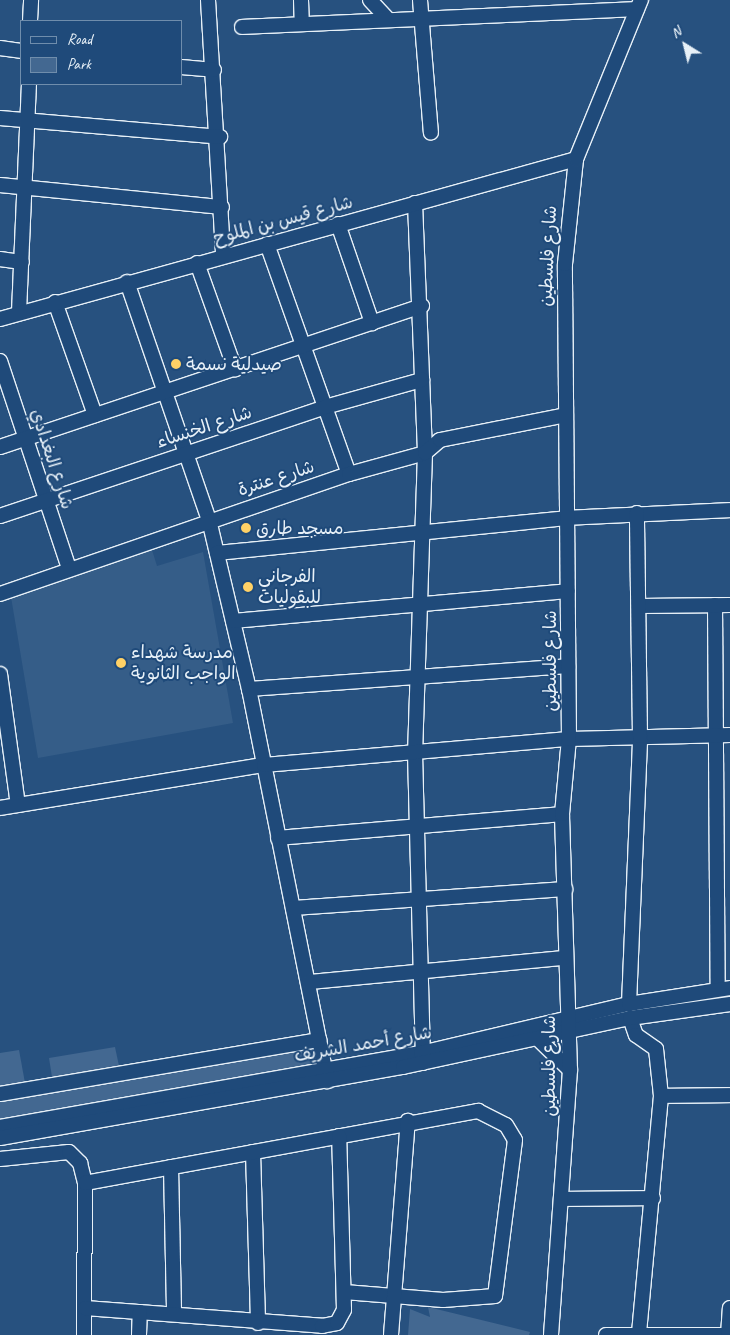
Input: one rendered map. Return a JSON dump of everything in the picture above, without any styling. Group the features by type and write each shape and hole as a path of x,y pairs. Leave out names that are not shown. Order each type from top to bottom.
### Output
{"street":[{"path":"30,20 31,0"},
{"path":"204,0 208,0 220,137 223,256"},
{"path":"302,0 302,24"},
{"path":"370,0 388,18"},
{"path":"420,0 432,133"},
{"path":"242,27 422,17 564,6 639,4"},
{"name":"شارع فلسطين","path":"551,1335 564,1199 570,1070 562,814 569,739 564,264 576,159 639,4"},
{"path":"0,48 20,51"},
{"path":"182,66 214,70"},
{"path":"19,312 29,85"},
{"path":"0,118 28,122 220,137"},
{"name":"شارع قيس بن الملوح","path":"0,319 127,282 576,159"},
{"path":"0,185 222,207"},
{"path":"415,203 422,306 422,380 425,453 424,532 417,605 415,753 422,1058"},
{"path":"338,224 372,323"},
{"path":"267,244 349,474"},
{"path":"0,259 22,262"},
{"path":"197,263 235,369"},
{"path":"127,282 184,452 210,520 249,689 326,1075"},
{"path":"55,302 95,415"},
{"path":"0,448 95,415 166,394 303,345 422,306"},
{"name":"شارع البغدادي","path":"0,361 69,568"},
{"name":"شارع الخنساء","path":"0,516 184,452 325,406 422,380"},
{"name":"شارع عنترة","path":"0,594 69,568 210,520 349,474 425,453 440,440 452,436 566,415"},
{"path":"217,553 566,518 730,510"},
{"path":"629,1004 640,736 638,513"},
{"path":"232,620 568,591"},
{"path":"715,605 724,735 724,988"},
{"path":"640,606 730,605"},
{"path":"249,689 568,666"},
{"path":"0,674 18,805"},
{"path":"0,808 264,764 569,739 724,735"},
{"path":"278,838 562,814"},
{"path":"293,908 565,889"},
{"path":"308,982 565,958"},
{"name":"شارع أحمد الشريف","path":"0,1138 326,1075 536,1038 629,1004 724,988"},
{"name":"شارع أحمد الشريف","path":"422,1058 568,1025 730,1004"},
{"path":"630,1018 636,1035 656,1049 661,1096 639,1334"},
{"path":"536,1038 570,1070"},
{"path":"0,1094 320,1040"},
{"name":"شارع أحمد الشريف","path":"0,1127 326,1075"},
{"path":"661,1096 730,1094"},
{"path":"85,1183 339,1136 408,1121 478,1111 506,1125 514,1140 495,1296 488,1300 394,1297 344,1292"},
{"path":"391,1335 408,1121"},
{"path":"85,1308 174,1314 258,1323 332,1325 344,1310 339,1136"},
{"path":"0,1159 69,1152 80,1163 85,1183 84,1335"},
{"path":"253,1152 258,1323"},
{"path":"171,1167 174,1314"},
{"path":"564,1199 653,1198"},
{"path":"606,1335 729,1335 730,1308"},
{"path":"139,1335 140,1312"}],"shaded area":[{"name":"مدرسة شهداء الواجب الثانوية","path":"152,550 157,566 203,552 233,723 38,758 11,597"}],"green space":[{"path":"319,1040 325,1070 0,1127 0,1094"},
{"path":"115,1047 119,1066 52,1077 49,1058"},
{"path":"19,1050 25,1083 0,1087 0,1053"},
{"path":"428,1307 530,1332 529,1335 408,1335 410,1309 430,1317"}],"place":[{"name":"صيدلية نسمة","path":"176,364"},
{"name":"مسجد طارق","path":"246,528"},
{"name":"الفرجاني للبقوليات","path":"248,587"},
{"name":"مدرسة شهداء الواجب الثانوية","path":"121,663"}]}
